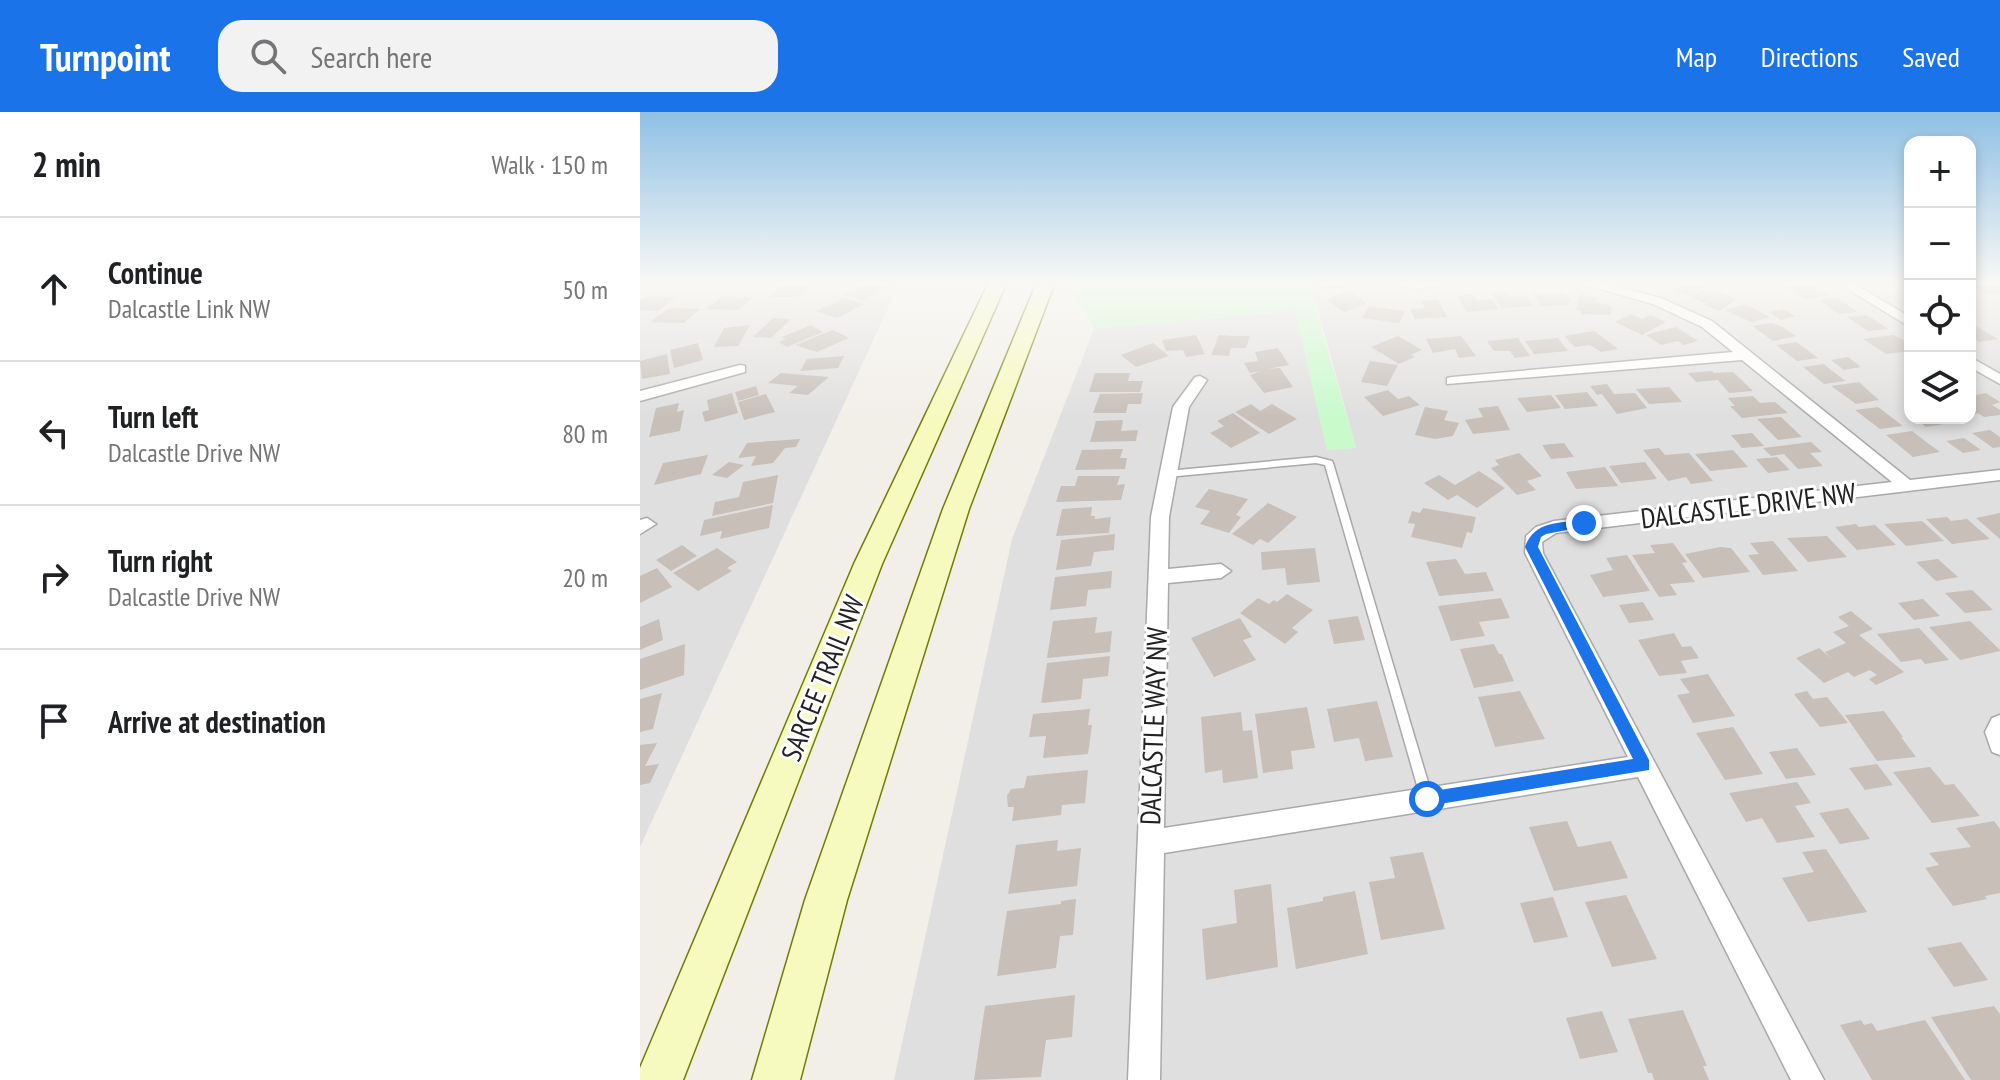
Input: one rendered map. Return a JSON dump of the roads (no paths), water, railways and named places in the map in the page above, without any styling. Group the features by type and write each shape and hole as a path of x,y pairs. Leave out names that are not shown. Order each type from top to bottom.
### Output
{"main road":[{"name":"SARCEE TRAIL NW","path":"659,1080 868,564 977,327"},
{"path":"776,1080 826,900 956,509 1028,327"}],"street":[{"path":"1710,327 1725,336 1907,486"},
{"path":"1452,381 1748,355"},
{"path":"1976,365 2000,380"},
{"path":"640,396 740,369"},
{"name":"DALCASTLE WAY NW","path":"1144,1080 1160,517 1181,407 1200,380"},
{"name":"DALCASTLE DRIVE NW","path":"1808,1080 1532,547 1536,535 1554,527 2000,475"},
{"path":"1158,577 1221,571"},
{"path":"2000,725 1997,732 2000,745"},
{"path":"1149,843 1643,765"}],"lane":[{"path":"1167,474 1316,460 1329,463 1427,799"}]}
